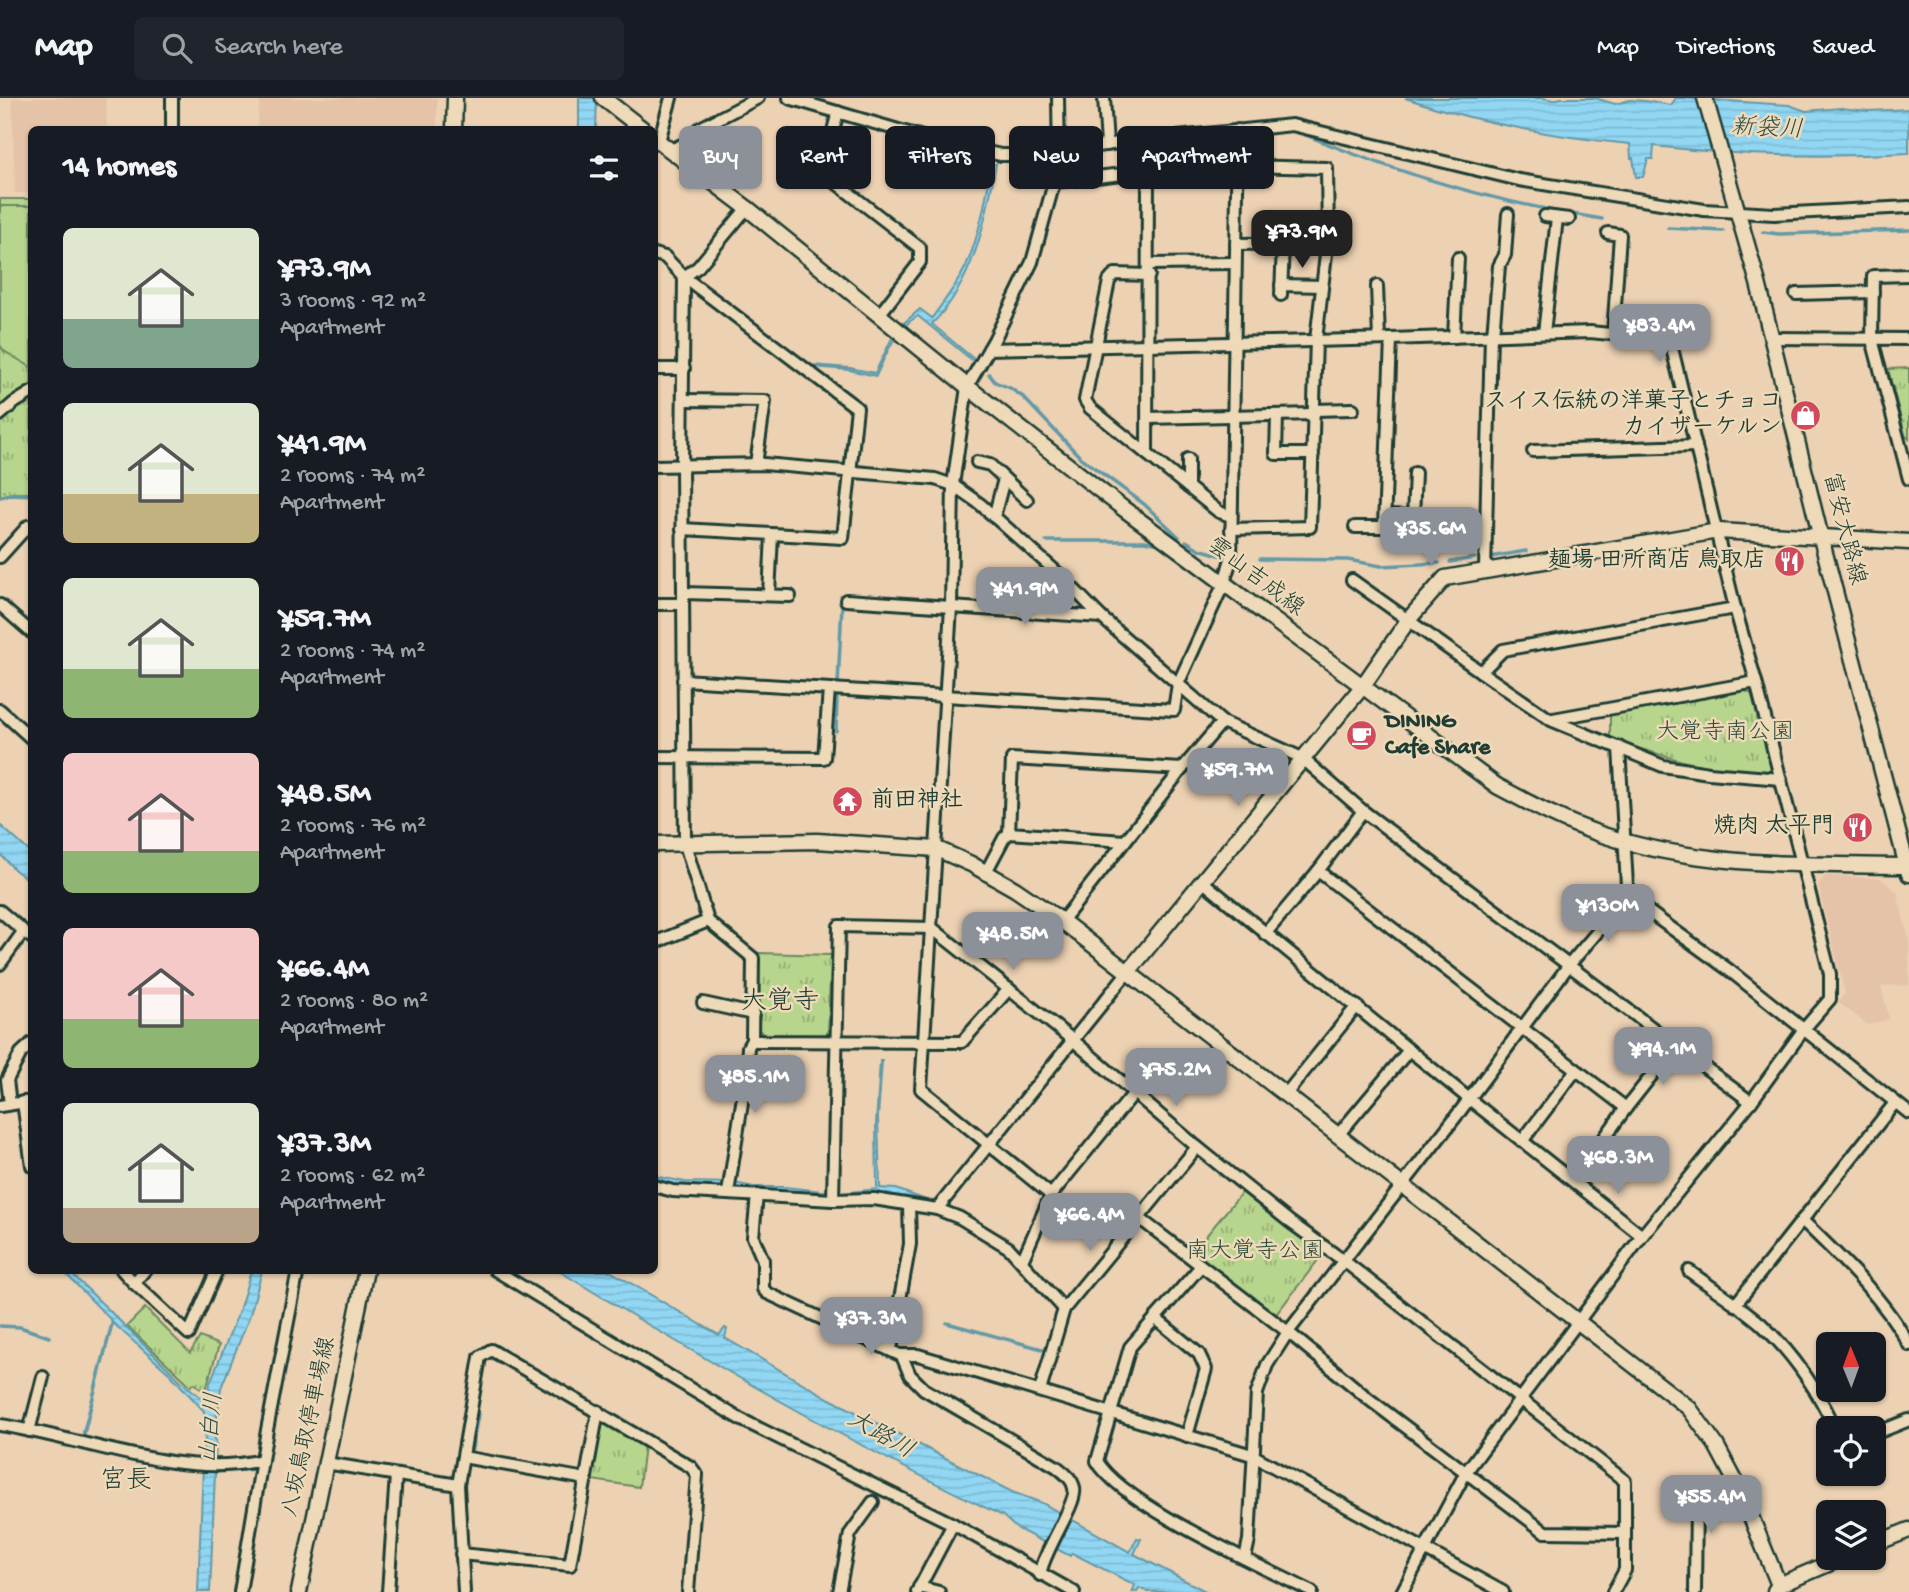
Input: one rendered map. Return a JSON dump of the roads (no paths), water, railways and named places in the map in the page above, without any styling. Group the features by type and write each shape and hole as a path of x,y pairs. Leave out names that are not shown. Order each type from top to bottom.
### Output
{"street":[{"path":"172,98 172,126"},
{"path":"454,126 455,98"},
{"path":"603,98 639,126"},
{"path":"658,136 671,98"},
{"path":"671,150 690,141 700,128 758,98"},
{"path":"789,98 811,101 838,112 936,141 1009,155"},
{"path":"1058,98 1059,126"},
{"path":"1104,98 1107,145"},
{"name":"富安大路線","path":"1705,98 1737,211 1908,869"},
{"path":"838,112 822,172 920,248 920,262 878,315"},
{"path":"1274,127 1292,125 1519,180 1704,211 1774,214 1909,207"},
{"name":"雲山吉成線","path":"658,140 747,208 967,387 1362,687 1497,786 1554,816 1604,835 1704,857 1802,866 1908,869"},
{"path":"1103,146 1117,144"},
{"path":"1231,529 1310,527 1316,340 1328,243 1328,168 1274,167"},
{"path":"1051,1195 921,1089 951,607 953,485 967,387 1032,262 1052,189"},
{"path":"1147,454 1149,189"},
{"path":"683,680 1174,710 1178,684 1224,583 1231,559 1237,189"},
{"path":"684,277 698,267 747,208"},
{"path":"1485,570 1492,335 1499,266 1505,255 1508,214"},
{"path":"1544,333 1557,218"},
{"path":"1608,233 1620,234 1613,334"},
{"path":"1236,244 1328,243"},
{"path":"1283,244 1281,290 1322,286"},
{"path":"658,255 664,257 684,277 857,408 843,538 682,529"},
{"path":"1454,337 1458,258"},
{"path":"1231,516 1219,512 1090,408 1084,400 1109,281 1115,274 1235,263"},
{"path":"1909,275 1873,276 1872,339 1905,450 1909,479"},
{"path":"684,277 681,466 685,844 708,921 753,958 752,1040 748,1046 746,1077 728,1187"},
{"path":"1354,527 1384,527 1385,339 1377,286"},
{"path":"1797,295 1873,292"},
{"path":"1615,315 1689,323"},
{"path":"989,349 1590,332 1670,340 1831,984 1830,999 1804,1029 1751,1102 1642,1236 1466,1472 1402,1592"},
{"path":"1770,338 1909,339"},
{"path":"658,369 684,369"},
{"path":"0,415 28,394"},
{"path":"683,400 765,401 755,464"},
{"path":"1148,418 1233,417 1353,409"},
{"path":"1277,415 1276,454 1313,453"},
{"path":"1533,451 1696,446"},
{"path":"1188,459 1188,487"},
{"path":"977,462 990,465 1027,500"},
{"path":"658,466 755,464 935,479 953,485 994,517 1101,617 1222,722 1302,758 1363,811 1751,1102"},
{"path":"1385,516 1413,516 1415,473"},
{"path":"994,517 1004,479"},
{"path":"0,557 28,526"},
{"path":"937,1209 987,1144 1362,687 1409,619 1446,578 1718,531 1909,542"},
{"path":"769,594 772,535"},
{"path":"1352,580 1551,720 1663,766 1781,779"},
{"path":"658,603 683,598 769,594 790,596"},
{"path":"846,600 1101,617"},
{"path":"0,605 28,630"},
{"path":"1481,672 1503,650 1735,608"},
{"path":"1551,720 1756,682"},
{"path":"658,757 824,758 829,689"},
{"path":"0,710 28,735"},
{"path":"1062,921 1222,722"},
{"path":"1619,747 1628,903"},
{"path":"986,872 1009,833 1013,759 1182,769"},
{"path":"1265,934 1318,871 1363,811"},
{"path":"1009,833 1125,841"},
{"path":"658,844 817,841 937,849 986,872 1062,921 1689,1408 1716,1445 1737,1484 1777,1588 1816,1570"},
{"path":"1318,871 1626,1108"},
{"path":"1202,881 1642,1236"},
{"path":"1245,1558 1257,1393 1268,1365 1288,1332 1569,965 1622,903 1636,902 1661,920 1804,1029 1894,1104 1909,1113"},
{"path":"0,911 27,935 0,964"},
{"path":"658,941 708,921"},
{"path":"833,1200 839,926 932,928 1074,1041 1290,1223 1344,1261 1625,1481 1625,1570 1613,1592"},
{"path":"752,1040 962,1042 1009,989"},
{"path":"703,1003 752,1014"},
{"path":"1286,1094 1357,1006"},
{"path":"27,1102 5,1105 8,1080 20,1053 28,1046"},
{"path":"1574,1180 1675,1046"},
{"path":"1338,1135 1409,1050"},
{"path":"1523,1140 1576,1070"},
{"path":"1022,1261 1051,1195 1134,1093"},
{"path":"1735,1305 1894,1104"},
{"path":"1040,1391 1064,1309 1197,1147"},
{"path":"658,1187 673,1191 728,1187 757,1195 833,1200 874,1199 937,1209 996,1238 1022,1261 1064,1309"},
{"path":"757,1195 753,1237 763,1261 763,1289 901,1355 918,1355 1252,1455 1503,1592"},
{"path":"891,1349 910,1244 909,1205"},
{"path":"1139,1218 1288,1332 1370,1400 1545,1532 1625,1533"},
{"path":"1802,1220 1846,1262 1901,1330 1909,1345"},
{"path":"1201,1266 1130,1347 1097,1461 1104,1473 1158,1512 1312,1592"},
{"path":"1689,1271 1759,1322 1821,1397 1830,1416"},
{"path":"126,1274 189,1334 215,1274"},
{"path":"134,1283 142,1274"},
{"path":"240,1592 298,1274"},
{"name":"八坂鳥取停車場線","path":"299,1592 365,1274"},
{"path":"502,1274 740,1419 953,1524 1074,1592"},
{"path":"1156,1318 1199,1354 1206,1369 1187,1436"},
{"path":"464,1592 458,1485 480,1357 491,1350 691,1466 697,1475 688,1592"},
{"path":"901,1355 910,1375 924,1389 1071,1479 1075,1492 1072,1503 1042,1561 1040,1575"},
{"path":"29,1431 43,1377"},
{"path":"461,1554 570,1565 598,1411"},
{"path":"1886,1429 1909,1420"},
{"path":"0,1425 197,1466 262,1461"},
{"path":"463,1457 586,1479"},
{"path":"326,1463 458,1485"},
{"path":"388,1592 396,1475"},
{"path":"1695,1592 1696,1503 1703,1497 1737,1484"},
{"path":"839,1592 850,1534 873,1502"},
{"path":"939,1592 918,1590 953,1524"},
{"path":"1886,1539 1909,1530"}],"water":[{"path":"579,98 597,98 596,126 579,126"},
{"name":"新袋川","path":"1405,98 1595,98 1615,104 1630,100 1671,105 1676,98 1683,98 1789,105 1806,111 1841,108 1868,111 1909,109 1909,153 1781,155 1654,146 1653,159 1648,159 1643,177 1636,177 1630,144 1516,128"},
{"path":"987,189 991,189 968,270 946,307 932,324 975,360 974,362 918,316 898,335 876,376 811,365 875,373 892,338 904,323 920,309 932,318 959,280 971,254"},
{"path":"0,825 28,850 28,880 15,870 0,854"},
{"path":"882,1061 878,1117 880,1188 896,1189 926,1200 925,1204 888,1193 855,1197 724,1188 686,1189 658,1183 658,1177 685,1182 734,1183 754,1187 785,1187 841,1193 877,1189 876,1124"},
{"name":"山白川","path":"66,1274 72,1274 183,1383 207,1402 210,1383 239,1311 250,1274 261,1274 250,1315 221,1388 214,1437 215,1470 252,1470 215,1473 210,1592 198,1592 206,1437 204,1411 170,1374 113,1323 81,1440 112,1321"},
{"name":"大路川","path":"564,1274 615,1274 719,1335 725,1328 725,1338 830,1399 1012,1492 1042,1503 1130,1552 1137,1538 1141,1539 1134,1554 1207,1592 1148,1592 1139,1588 1137,1592 1132,1592 1135,1585 1016,1528 1003,1516 833,1430"}],"waterway":[{"path":"1296,131 1446,185 1523,204 1602,219"},
{"path":"1668,228 1723,231"},
{"path":"1763,232 1779,234 1909,230"},
{"path":"989,374 995,382 1023,397 1081,458 1144,504 1179,537"},
{"path":"0,497 28,495"},
{"path":"1046,541 1145,541 1164,545"},
{"path":"1186,541 1199,549 1223,556"},
{"path":"1490,557 1526,551"},
{"path":"1450,562 1475,558"},
{"path":"1260,559 1348,560 1381,566 1439,563"},
{"path":"838,684 842,605"},
{"path":"836,731 837,697"},
{"path":"835,1319 882,1341"},
{"path":"947,1323 1046,1350"},
{"path":"0,1326 20,1327 49,1337"},
{"path":"472,1449 478,1414"},
{"path":"464,1488 466,1471"}],"place":[{"name":"スイス伝統の洋菓子とチョコ カイザーケルン","path":"1805,415"},
{"name":"麺場 田所商店 鳥取店","path":"1789,561"},
{"name":"DINING Cafe Share","path":"1362,735"},
{"name":"前田神社","path":"848,801"},
{"name":"焼肉 太平門","path":"1857,827"}],"district":[{"name":"大覚寺","path":"780,1003"},
{"name":"宮長","path":"126,1482"}],"park label":[{"name":"大覚寺南公園","path":"1725,733"},
{"name":"南大覚寺公園","path":"1255,1252"}]}
